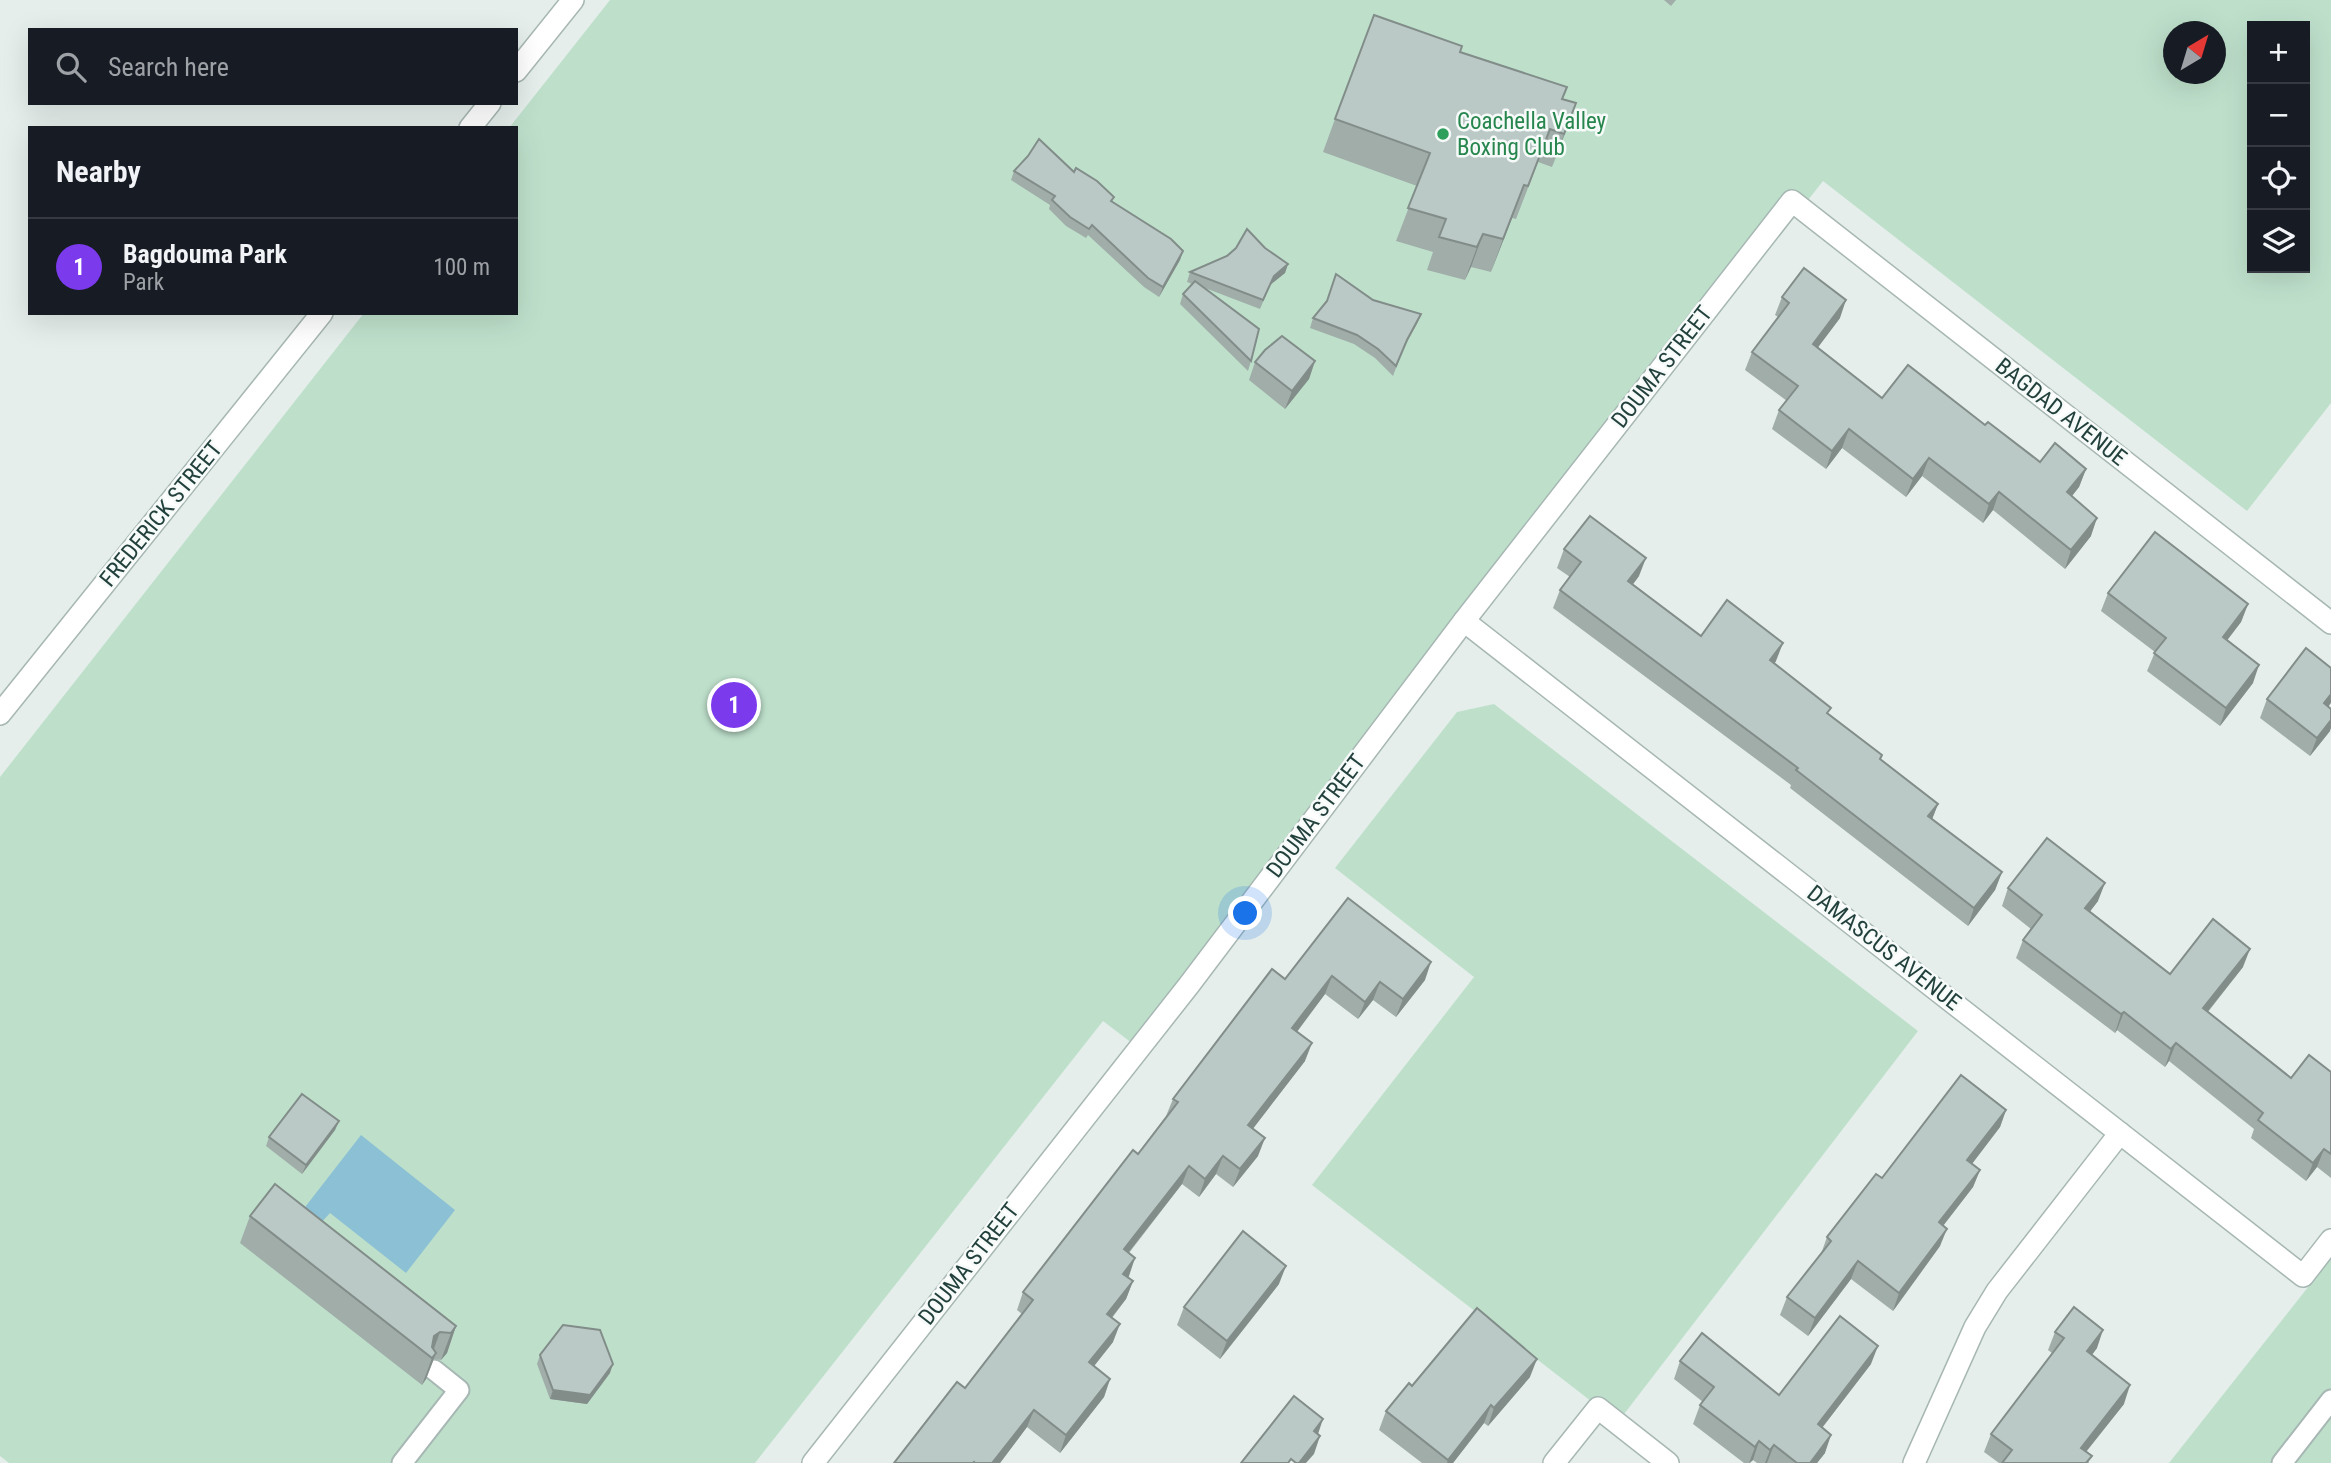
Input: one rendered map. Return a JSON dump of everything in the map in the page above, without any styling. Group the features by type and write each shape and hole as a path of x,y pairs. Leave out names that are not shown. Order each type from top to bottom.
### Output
{"street":[{"path":"518,69 573,0"},
{"path":"472,126 488,105"},
{"name":"DOUMA STREET","path":"813,1463 1189,985 1464,621 1791,201"},
{"name":"BAGDAD AVENUE","path":"1791,201 2331,623"},
{"name":"FREDERICK STREET","path":"0,714 319,315"},
{"name":"DAMASCUS AVENUE","path":"1464,621 2303,1276 2331,1240"},
{"path":"1914,1463 1975,1327 1997,1291 2120,1133"},
{"path":"1554,1463 1598,1408 1668,1463"}],"lane":[{"path":"402,1463 459,1390 434,1370"},
{"path":"2282,1463 2331,1400"}],"green space":[{"path":"610,0 2331,0 2331,403 2247,511 1823,181 1141,1050 1103,1021 755,1463 9,1463 0,1456 0,777 362,315 518,315 518,126 511,126"},
{"path":"1494,704 1918,1031 1618,1422 1312,1185 1474,977 1335,868 1457,712"},
{"path":"2331,1258 2331,1463 2169,1463"}],"water":[{"path":"361,1135 455,1210 406,1273 330,1213 319,1225 302,1211"}],"building":[{"name":"Coachella Valley Boxing Club","path":"1374,15 1462,46 1460,52 1567,87 1562,99 1576,103 1564,134 1550,129 1528,186 1524,185 1503,239 1483,234 1477,247 1439,237 1446,219 1408,208 1430,153 1335,119"},
{"path":"1039,139 1074,172 1076,168 1097,181 1114,197 1111,201 1171,239 1183,251 1163,287 1148,278 1092,225 1089,229 1070,217 1052,200 1055,196 1014,171"},
{"path":"1247,229 1265,248 1288,264 1274,276 1263,300 1190,272 1227,256 1236,248"},
{"path":"1804,268 1846,300 1813,344 1882,398 1908,365 1985,425 1988,422 2040,462 2055,443 2086,469 2067,492 2097,518 2071,550 1999,492 1989,504 1929,458 1913,479 1849,429 1832,451 1779,410 1798,386 1752,352 1789,303 1782,297"},
{"path":"1336,274 1373,300 1421,314 1396,366 1378,349 1357,335 1313,318 1327,301"},
{"path":"1195,281 1259,329 1251,361 1183,294"},
{"path":"1282,336 1315,361 1292,391 1255,362"},
{"path":"1590,516 1646,558 1628,581 1701,636 1727,600 1783,643 1770,660 1831,708 1827,713 1882,755 1880,759 1938,804 1928,816 2002,872 1974,908 1796,770 1798,768 1560,590 1581,562 1564,549"},
{"path":"2155,532 2248,604 2223,637 2259,665 2226,708 2154,653 2166,638 2108,593"},
{"path":"2306,648 2331,668 2331,694 2324,703 2331,709 2331,720 2317,738 2267,699"},
{"path":"2047,838 2105,883 2085,908 2170,974 2213,919 2250,949 2203,1008 2291,1078 2309,1055 2331,1072 2331,1154 2324,1149 2313,1163 2258,1120 2263,1113 2176,1043 2171,1049 2023,940 2042,915 2008,888"},
{"path":"1348,898 1431,962 1403,999 1380,982 1365,1002 1332,976 1292,1028 1312,1043 1248,1125 1265,1138 1240,1169 1223,1156 1205,1179 1189,1166 1124,1249 1135,1258 1123,1274 1133,1281 1107,1314 1120,1324 1089,1362 1110,1379 1066,1435 1034,1410 992,1463 894,1463 957,1382 965,1388 1033,1300 1023,1292 1133,1150 1138,1154 1178,1102 1173,1099 1272,969 1285,979"},
{"path":"1961,1075 2006,1110 1967,1160 1980,1170 1939,1222 1947,1229 1899,1293 1858,1261 1815,1318 1787,1297 1831,1241 1827,1237 1876,1174 1882,1178"},
{"path":"302,1094 339,1121 306,1165 269,1137"},
{"path":"275,1184 456,1326 451,1333 440,1332 434,1336 432,1347 436,1353 432,1358 250,1216"},
{"path":"1243,1231 1286,1266 1227,1341 1184,1307"},
{"path":"2074,1307 2103,1330 2087,1351 2130,1385 2081,1448 2092,1456 2086,1463 2002,1463 2012,1450 1991,1434 2064,1338 2055,1332"},
{"path":"1477,1308 1537,1359 1494,1408 1491,1405 1448,1460 1386,1411 1409,1383 1412,1386"},
{"path":"1840,1316 1878,1346 1818,1424 1831,1435 1810,1463 1797,1463 1774,1445 1770,1450 1759,1441 1755,1447 1700,1405 1714,1387 1680,1361 1702,1333 1779,1395"},
{"path":"563,1325 600,1330 613,1364 590,1395 553,1390 540,1355"},
{"path":"1294,1396 1323,1419 1314,1431 1320,1436 1299,1463 1291,1459 1288,1463 1241,1463"}],"place":[{"name":"Coachella Valley Boxing Club","path":"1443,134"},
{"name":"Bagdouma Park","path":"734,705"}]}
